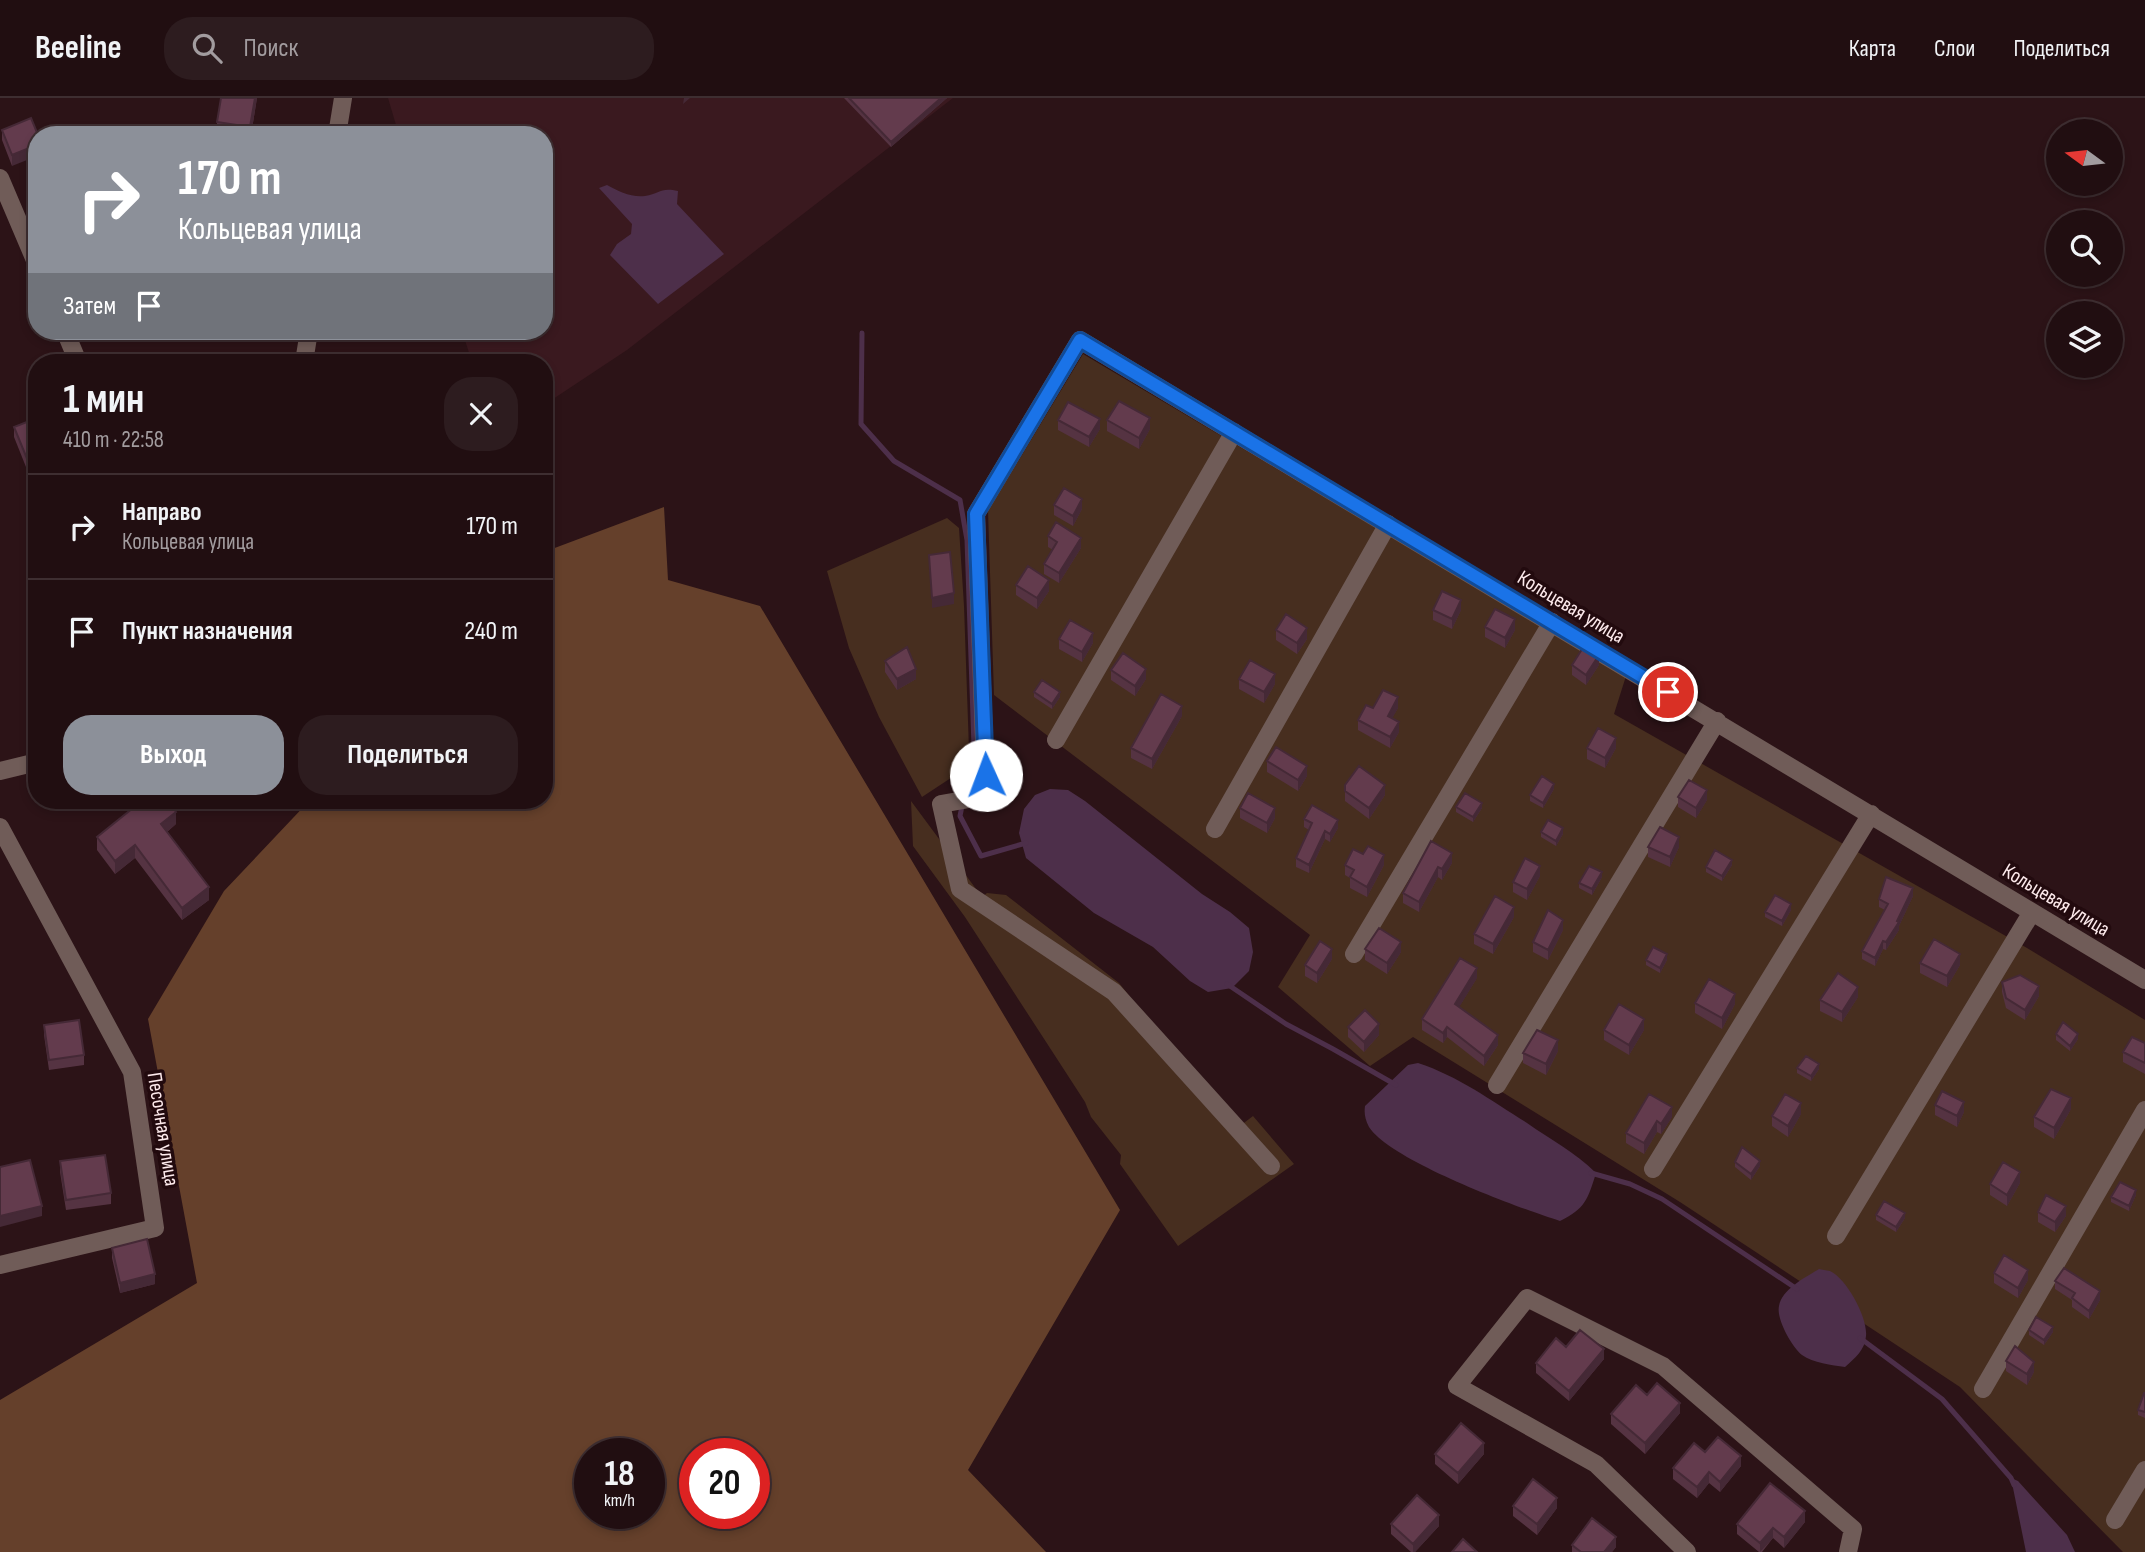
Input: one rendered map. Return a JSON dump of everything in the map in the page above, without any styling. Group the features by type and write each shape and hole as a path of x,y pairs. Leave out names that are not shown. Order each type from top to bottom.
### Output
{"street":[{"path":"338,126 343,98"},
{"path":"0,178 28,244"},
{"name":"Кольцевая улица","path":"1271,1166 1114,992 960,889 941,804 986,796 976,514 1080,340 2145,980"},
{"path":"1056,740 1234,432"},
{"path":"1215,829 1388,524"},
{"path":"1354,954 1552,622"},
{"path":"1497,1085 1717,721"},
{"path":"0,771 28,764"},
{"path":"1653,1169 1871,814"},
{"name":"Песочная улица","path":"0,827 132,1072 155,1228 0,1265"},
{"path":"1836,1236 2032,912"},
{"path":"1983,1389 2145,1110"},
{"path":"1687,1552 1596,1464 1457,1386 1527,1298 1663,1366 1853,1529 1848,1552"},
{"path":"2115,1520 2145,1471"}],"shaded area":[{"path":"388,98 953,98 627,350 553,399 553,354 469,354 465,340 553,340 553,126 396,126"},
{"path":"607,185 635,196 664,190 678,191 677,204 724,254 658,304 610,255 617,244 631,234 632,224 599,188"},
{"path":"1083,354 1626,676 1614,714 2027,948 2145,1020 2145,1552 2123,1552 1960,1387 1680,1202 1413,1037 1370,1066 1278,987 1310,935 994,695 988,511"},
{"path":"664,507 668,580 760,606 1120,1210 968,1470 1046,1552 0,1552 0,1400 197,1283 148,1019 224,891 301,809 553,809 553,549"},
{"path":"947,518 959,528 969,750 960,772 922,797 879,717 849,648 827,571"},
{"path":"1050,789 1068,790 1085,801 1249,928 1253,952 1249,971 1232,988 1208,992 1190,981 1153,947 1094,913 1026,858 1019,833 1024,809 1035,795"},
{"path":"911,801 982,897 987,893 1006,895 1119,983 1236,1129 1253,1116 1294,1164 1178,1246 1120,1164 1121,1155 1091,1117 1085,1102 965,917 913,846"},
{"path":"1418,1063 1474,1090 1563,1147 1596,1173 1588,1196 1580,1207 1560,1221 1541,1215 1457,1182 1402,1154 1382,1140 1369,1127 1365,1106 1408,1065"},
{"path":"1819,1269 1837,1275 1849,1290 1864,1319 1864,1345 1845,1367 1817,1362 1802,1355 1790,1339 1780,1318 1779,1306 1785,1294 1795,1284"},
{"path":"2011,1478 2018,1481 2067,1535 2075,1552 2026,1552"}],"building":[{"path":"221,98 255,98 250,126 217,122"},
{"path":"849,98 941,98 891,142"},
{"path":"31,118 34,126 28,126 28,149 12,155 2,130"},
{"path":"1119,401 1150,418 1139,438 1107,420"},
{"path":"1068,402 1100,419 1089,437 1058,420"},
{"path":"28,422 28,461 14,427"},
{"path":"1064,488 1082,499 1073,516 1054,505"},
{"path":"1056,522 1081,538 1059,573 1044,564 1057,542 1048,536"},
{"path":"950,552 954,593 932,598 929,555"},
{"path":"1028,566 1049,580 1037,598 1016,585"},
{"path":"1442,591 1461,600 1452,619 1433,610"},
{"path":"1495,609 1515,619 1505,638 1485,627"},
{"path":"1286,614 1307,628 1297,643 1276,630"},
{"path":"1070,620 1093,633 1082,652 1059,639"},
{"path":"1584,646 1599,655 1586,675 1572,665"},
{"path":"907,647 916,669 897,679 885,661"},
{"path":"1123,653 1146,669 1135,686 1111,670"},
{"path":"1250,660 1275,674 1264,692 1239,679"},
{"path":"1042,680 1060,692 1052,704 1034,692"},
{"path":"1383,690 1398,697 1388,716 1399,722 1390,737 1358,720 1366,705 1373,708"},
{"path":"1161,694 1182,706 1152,759 1131,748"},
{"path":"1598,728 1616,738 1605,758 1587,748"},
{"path":"1276,747 1307,766 1298,780 1267,761"},
{"path":"1359,766 1385,785 1369,808 1345,791 1345,785"},
{"path":"1542,776 1554,784 1543,803 1530,795"},
{"path":"1689,780 1707,790 1696,808 1678,797"},
{"path":"1248,793 1275,808 1267,823 1240,808"},
{"path":"1465,793 1482,803 1473,817 1456,807"},
{"path":"1312,805 1338,820 1330,834 1325,831 1309,865 1296,858 1312,823 1304,819"},
{"path":"132,809 174,809 176,812 161,824 209,887 182,908 135,845 115,861 97,837"},
{"path":"1548,820 1563,828 1556,841 1541,832"},
{"path":"1660,827 1679,837 1670,857 1648,847"},
{"path":"1431,841 1452,853 1442,869 1438,867 1419,902 1403,893"},
{"path":"1368,846 1384,855 1367,887 1350,877 1354,870 1345,865 1353,849 1363,854"},
{"path":"1715,850 1732,860 1722,876 1706,867"},
{"path":"1525,858 1540,866 1527,889 1513,882"},
{"path":"1589,866 1602,872 1592,889 1579,883"},
{"path":"1886,877 1913,888 1897,921 1899,922 1886,942 1883,941 1875,958 1862,951 1888,904 1879,899"},
{"path":"1775,895 1791,904 1782,921 1765,912"},
{"path":"1495,896 1514,907 1493,944 1474,934"},
{"path":"1548,910 1563,920 1548,950 1533,942"},
{"path":"1379,928 1401,942 1387,963 1365,949"},
{"path":"1934,939 1960,954 1947,976 1920,963"},
{"path":"1320,941 1332,949 1317,973 1305,965"},
{"path":"1653,947 1667,954 1660,968 1646,960"},
{"path":"1460,958 1477,968 1455,1004 1498,1035 1484,1056 1447,1027 1443,1033 1422,1019"},
{"path":"1838,973 1858,987 1842,1012 1820,1000"},
{"path":"2020,975 2039,986 2025,1010 2006,998 2002,982"},
{"path":"1709,979 1735,994 1722,1018 1695,1003"},
{"path":"1619,1004 1644,1019 1629,1045 1604,1030"},
{"path":"1365,1010 1379,1024 1364,1042 1348,1027"},
{"path":"79,1020 84,1055 49,1060 44,1025"},
{"path":"2063,1022 2078,1034 2070,1046 2056,1034"},
{"path":"1537,1030 1558,1040 1546,1064 1523,1053"},
{"path":"2132,1037 2145,1043 2145,1063 2123,1052"},
{"path":"1806,1056 1819,1064 1811,1076 1797,1068"},
{"path":"2051,1089 2071,1098 2054,1128 2034,1117"},
{"path":"1942,1091 1964,1102 1957,1116 1935,1105"},
{"path":"1649,1094 1672,1107 1661,1124 1657,1121 1644,1143 1626,1133"},
{"path":"1785,1094 1801,1103 1788,1126 1772,1116"},
{"path":"1742,1147 1760,1161 1751,1174 1735,1162"},
{"path":"105,1155 111,1193 66,1200 60,1161"},
{"path":"30,1160 42,1206 0,1216 0,1167"},
{"path":"2003,1162 2020,1172 2007,1195 1990,1184"},
{"path":"2120,1182 2136,1190 2129,1206 2111,1197"},
{"path":"2046,1195 2066,1206 2055,1222 2038,1212"},
{"path":"1884,1201 1905,1213 1896,1227 1876,1215"},
{"path":"147,1239 155,1274 120,1283 112,1248"},
{"path":"2004,1255 2028,1270 2018,1288 1994,1273"},
{"path":"2064,1268 2100,1291 2089,1311 2072,1298 2075,1293 2055,1281"},
{"path":"2036,1317 2053,1327 2044,1340 2029,1330"},
{"path":"1580,1330 1604,1349 1569,1391 1536,1363 1556,1338 1566,1347"},
{"path":"2015,1346 2034,1362 2027,1374 2006,1361"},
{"path":"1657,1383 1680,1403 1645,1443 1611,1414 1636,1385 1647,1395"},
{"path":"2145,1393 2145,1412 2138,1410"},
{"path":"1461,1423 1484,1443 1458,1473 1435,1454"},
{"path":"1718,1437 1741,1456 1720,1482 1709,1472 1697,1487 1673,1468 1694,1443 1705,1452"},
{"path":"1533,1479 1557,1498 1537,1524 1513,1506"},
{"path":"1770,1483 1805,1511 1784,1537 1773,1528 1760,1543 1737,1524"},
{"path":"1417,1495 1439,1515 1413,1544 1391,1524"},
{"path":"1592,1518 1616,1537 1604,1552 1581,1552 1572,1545"},
{"path":"1463,1539 1477,1552 1452,1552"}],"waterway":[{"path":"862,333 861,424 894,461 960,500 967,540 974,747 960,816 981,856 1026,843"},
{"path":"1227,984 1286,1024 1396,1085"},
{"path":"1591,1173 1630,1184 1662,1199 1797,1289"},
{"path":"1860,1338 1942,1399 2011,1478 2014,1485"}],"route":[{"path":"986,775 976,514 1080,340 1668,692"}]}
